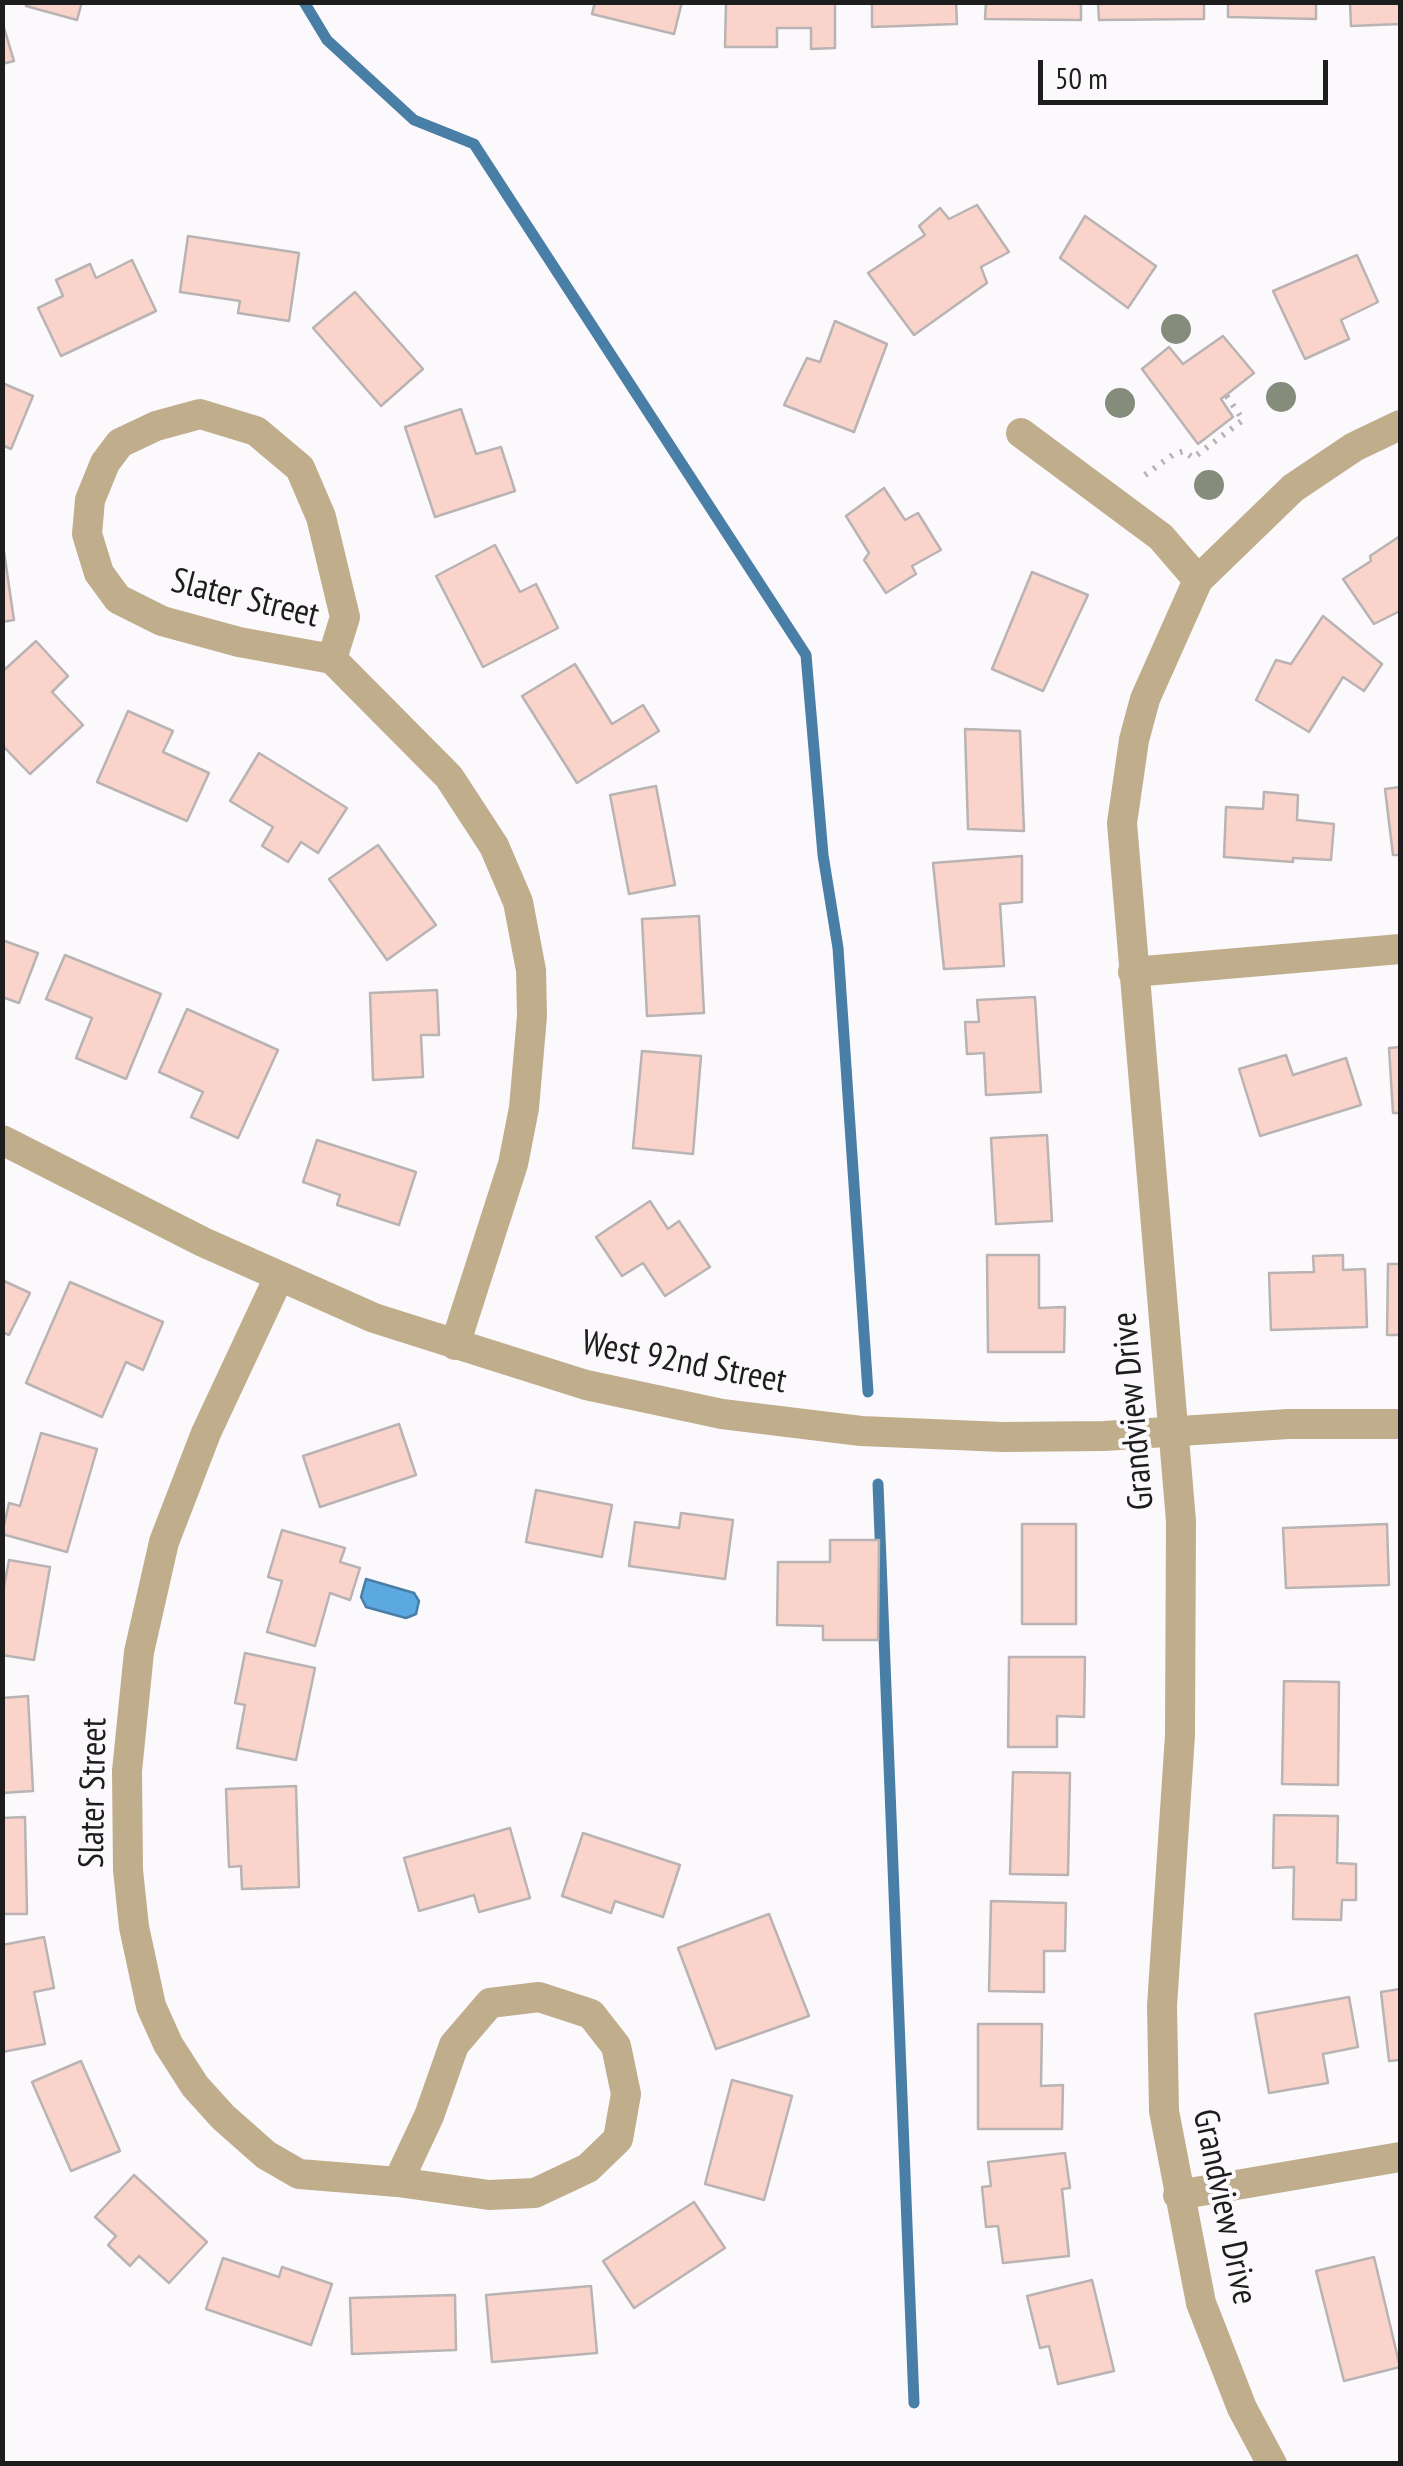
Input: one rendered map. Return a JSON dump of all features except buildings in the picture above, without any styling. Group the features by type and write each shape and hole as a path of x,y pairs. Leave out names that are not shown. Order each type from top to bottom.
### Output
{"street":[{"name":"Slater Street","path":"332,659 345,617 321,518 300,468 256,431 200,414 156,426 120,443 105,463 90,500 88,534 99,573 118,600 162,621 240,642 332,659 449,777 494,846 518,902 531,970 532,1016 524,1108 512,1164 455,1345"},
{"path":"1021,432 1161,538 1198,580 1293,488 1354,447 1400,424"},
{"name":"Grandview Drive","path":"1198,580 1146,699 1127,781 1122,823 1175,1432 1183,1598 1180,1715 1162,2006 1164,2111 1201,2304 1242,2408 1272,2464"},
{"path":"1133,972 1400,949"},
{"name":"West 92nd Street","path":"2,1140 279,1278 374,1318 586,1385 722,1414 861,1430 1003,1437 1288,1424 1400,1424"},
{"name":"Slater Street","path":"279,1278 206,1433 164,1542 138,1652 127,1770 128,1870 134,1927 151,2006 168,2044 195,2086 222,2117 266,2154 299,2174 489,2195 534,2193 588,2168 618,2139 626,2094 616,2046 591,2014 539,1997 490,2004 454,2045 429,2116 398,2182"},
{"path":"1178,2195 1400,2156"}],"path":[{"path":"1145,475 1174,454 1184,451 1194,458 1244,420 1226,395"}],"water":[{"path":"366,1579 414,1593 419,1601 416,1614 406,1618 366,1607 361,1597"}],"waterway":[{"path":"304,2 327,40 414,120 474,144 806,655 823,855 838,948 868,1392"},
{"path":"878,1484 914,2403"}]}
